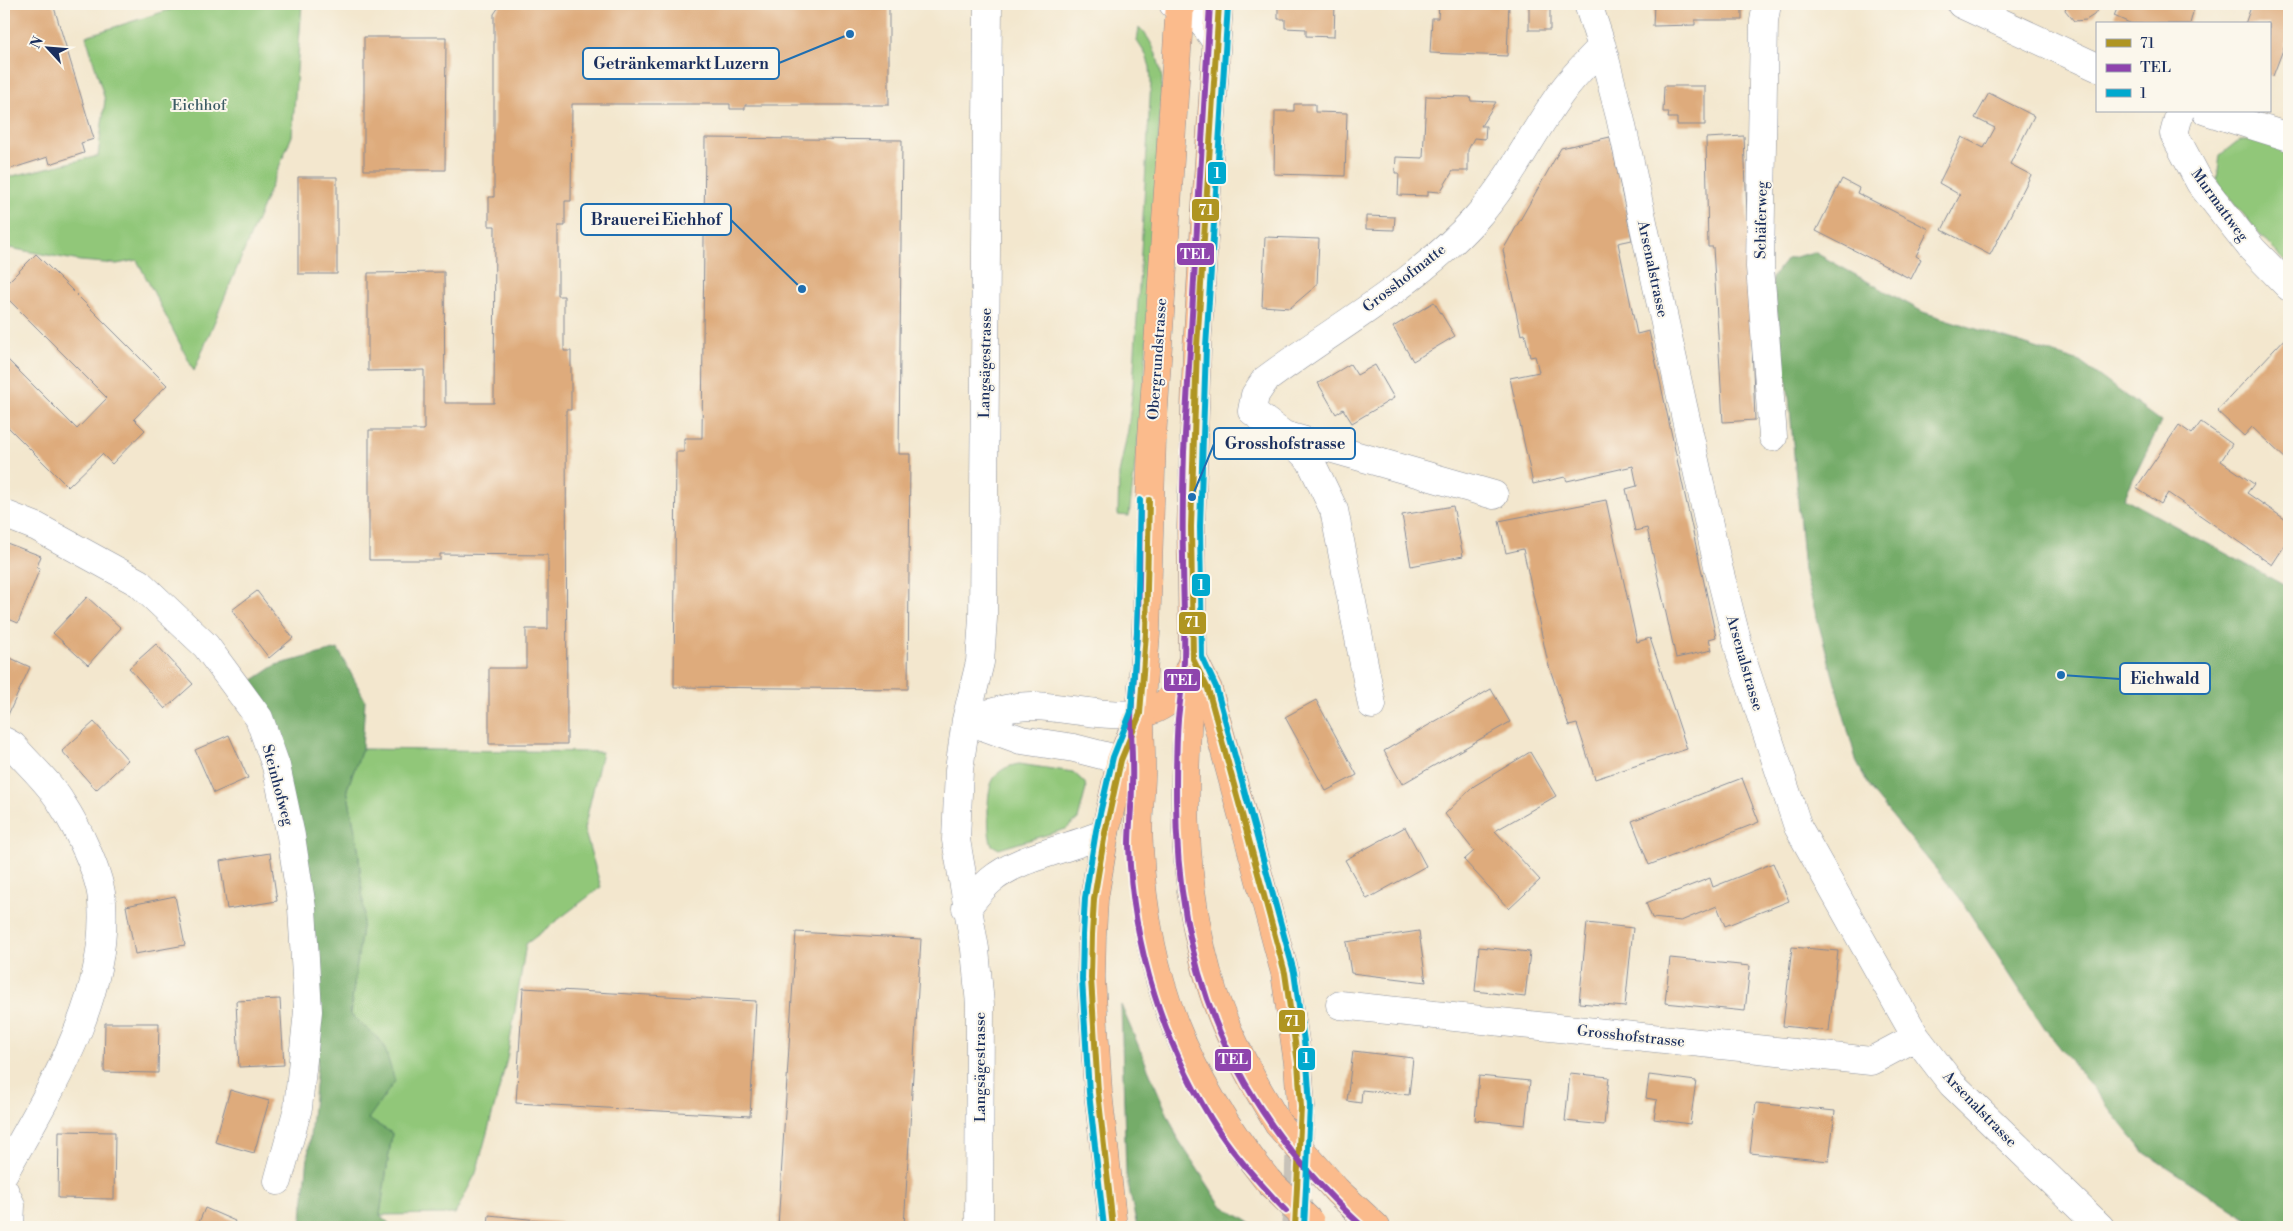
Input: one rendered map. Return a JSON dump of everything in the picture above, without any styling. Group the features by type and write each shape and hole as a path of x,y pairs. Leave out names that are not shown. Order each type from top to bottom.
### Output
{"main road":[{"name":"Obergrundstrasse","path":"1140,714 1146,633 1152,438 1174,130 1178,4"},
{"path":"1219,4 1197,346 1191,527 1193,659 1186,728 1184,815 1192,895 1200,942 1213,992 1232,1042 1257,1088 1278,1124 1337,1191 1376,1227"},
{"path":"1140,714 1154,711 1164,706 1174,696 1186,677 1193,659"},
{"path":"1193,659 1208,689 1285,974 1298,1063 1301,1107"},
{"path":"1114,1227 1098,1092 1091,978 1094,899 1105,832 1121,760 1140,714"},
{"path":"1140,714 1141,779 1138,846 1147,929 1156,970 1172,1019 1189,1060 1237,1143 1268,1181 1314,1226"}],"street":[{"name":"Langsägestrasse","path":"979,1227 981,1151 978,985 956,840 958,770 966,720 980,662 983,618 988,4"},
{"path":"1178,4 1200,18 1216,42"},
{"name":"Arsenalstrasse","path":"1588,4 1602,47 1620,118 1718,566 1741,656 1798,827 1916,1037 1952,1084 2100,1227"},
{"name":"Schäferweg","path":"1767,4 1764,21 1760,267 1773,437"},
{"path":"1961,4 2096,67"},
{"name":"Grosshofmatte","path":"1372,705 1334,510 1310,460 1284,435 1252,411 1255,395 1265,380 1418,272 1477,217 1508,175 1563,90 1580,69 1602,47"},
{"name":"Murmattweg","path":"2180,112 2174,134 2200,183 2252,249 2289,287"},
{"path":"2209,112 2289,137"},
{"name":"Grosshofmatte","path":"1284,435 1494,495"},
{"name":"Steinhofweg","path":"4,514 37,527 139,583 206,646 259,718 276,766 291,836 302,908 308,1011 298,1108 278,1181"},
{"path":"966,720 1012,708 1034,706 1102,715 1140,714"},
{"path":"966,720 1021,740 1074,748 1121,760 1128,764 1141,779"},
{"path":"4,741 13,746 62,803 90,859 102,901 100,953 84,1015 55,1082 4,1173"},
{"path":"966,908 990,881 1009,869 1083,843 1105,832"},
{"name":"Grosshofstrasse","path":"1340,1005 1870,1061 1916,1037"},
{"path":"4,1190 11,1205 10,1227"}],"green space":[{"name":"Eichhof","path":"188,4 302,4 292,136 194,371 137,260 117,264 80,261 4,247 4,178 98,156 105,100 86,36"},
{"path":"1139,27 1155,51 1162,79 1144,390 1129,516 1118,515 1119,474 1128,430 1133,386 1151,82 1150,67 1146,55 1137,41"},
{"path":"2239,140 2254,140 2289,152 2289,265 2268,244 2220,186 2217,179 2220,155"},
{"path":"1814,252 1923,312 2080,362 2161,422 2124,498 2289,588 2289,1227 2259,1227 2145,1153 2046,1030 1959,897 1873,793 1857,763 1804,571 1789,397 1772,278 1787,259"},
{"path":"338,649 365,700 362,749 347,789 358,847 364,913 350,1014 383,1043 395,1081 368,1119 392,1133 380,1215 393,1227 301,1227 320,1036 315,937 243,687 276,665"},
{"path":"362,749 602,752 584,829 601,887 526,944 507,1059 500,1086 476,1173 455,1214 380,1215 392,1134 368,1119 383,1043 350,1014 364,913 358,847 347,789"},
{"path":"1019,764 1073,772 1085,783 1086,789 1078,819 1066,829 999,849 992,845 989,834 988,805 990,789 996,775 1002,770"},
{"path":"1121,1005 1178,1139 1221,1205 1257,1227 1137,1227 1126,1174"}],"building":[{"path":"4,4 53,4 94,139 81,143 84,153 50,164 48,157 4,171"},
{"path":"501,4 889,4 889,105 745,105 745,109 730,109 730,104 572,104 571,201 565,201 565,226 558,226 558,296 564,296 564,351 571,351 571,410 566,410 567,744 489,744 489,668 526,668 526,629 548,629 548,555 440,554 440,560 369,560 369,430 424,430 424,370 368,371 368,273 444,272 445,403 494,403 495,226 489,226 489,197 494,197 494,14"},
{"path":"1278,4 1335,4 1334,37 1306,36 1306,29 1285,28 1285,19 1278,19"},
{"path":"1439,4 1509,4 1507,56 1430,53 1432,18 1438,18"},
{"path":"1529,4 1550,4 1550,30 1529,30"},
{"path":"1654,4 1742,4 1742,20 1695,20 1695,25 1653,26"},
{"path":"2067,4 2101,4 2094,15 2086,20 2074,21 2065,10"},
{"path":"2119,4 2195,4 2190,22 2128,22 2114,16"},
{"path":"2252,4 2289,4 2289,34 2273,76 2270,75 2270,22 2246,22"},
{"path":"364,37 446,37 445,170 364,170"},
{"path":"1664,86 1705,86 1705,125 1677,125 1677,118 1668,118 1669,112 1663,112"},
{"path":"1989,93 2034,116 2010,164 2031,175 1990,255 1942,230 1960,195 1939,183 1962,137 1984,148 1995,128 1975,118"},
{"path":"1426,96 1470,97 1471,101 1496,102 1481,126 1486,126 1485,139 1474,138 1468,150 1468,171 1453,171 1440,192 1428,191 1428,196 1398,195 1399,173 1395,173 1396,157 1423,158"},
{"path":"1294,104 1315,104 1315,112 1347,113 1345,176 1274,174 1275,111 1294,111"},
{"path":"1744,136 1755,420 1723,422 1713,247 1708,247 1706,138"},
{"path":"1610,137 1632,240 1618,243 1637,334 1649,331 1716,637 1709,639 1712,650 1676,658 1647,528 1635,531 1626,489 1637,486 1633,466 1567,481 1565,477 1533,484 1510,378 1539,372 1535,356 1530,357 1525,334 1521,335 1503,250 1561,148"},
{"path":"705,138 902,140 899,454 910,454 908,689 674,687 676,452 684,452 684,438 702,438"},
{"path":"298,177 337,177 337,274 298,274"},
{"path":"1842,179 1859,188 1857,193 1929,229 1916,256 1921,259 1911,279 1816,231"},
{"path":"1366,216 1395,217 1394,230 1366,229"},
{"path":"1265,237 1319,239 1317,285 1290,308 1262,306"},
{"path":"36,254 167,385 134,419 145,430 112,464 102,454 68,487 4,423 4,356 77,429 107,398 4,295 4,286"},
{"path":"1434,302 1455,336 1413,361 1393,327"},
{"path":"2289,334 2289,462 2252,427 2244,436 2217,411"},
{"path":"1350,364 1357,375 1375,365 1394,398 1352,423 1343,409 1336,414 1318,383"},
{"path":"2201,422 2232,444 2221,461 2254,484 2247,493 2289,522 2289,539 2272,565 2168,493 2161,504 2136,488 2179,425 2192,434"},
{"path":"1606,500 1637,642 1650,638 1687,749 1595,779 1577,724 1569,726 1548,663 1523,549 1506,553 1499,521"},
{"path":"1453,506 1463,556 1411,566 1402,515"},
{"path":"4,542 41,556 37,567 40,568 18,623 4,617"},
{"path":"257,591 293,638 269,658 232,610"},
{"path":"87,597 121,628 88,665 53,633"},
{"path":"156,644 193,684 165,709 129,668"},
{"path":"4,655 30,667 7,717 4,716"},
{"path":"1491,689 1510,722 1402,784 1384,751"},
{"path":"1316,700 1357,775 1326,791 1285,717"},
{"path":"94,722 128,760 96,790 62,751"},
{"path":"229,735 248,778 214,793 195,750"},
{"path":"1530,752 1556,796 1495,831 1540,880 1509,909 1464,860 1474,851 1445,814 1474,786"},
{"path":"1742,778 1759,822 1649,865 1632,821"},
{"path":"1405,827 1426,866 1367,899 1345,860"},
{"path":"270,853 277,901 227,909 220,861"},
{"path":"1773,863 1789,901 1725,926 1717,906 1681,921 1652,918 1646,903 1710,878 1713,887"},
{"path":"175,896 185,945 135,954 126,906"},
{"path":"1587,923 1633,928 1625,1007 1579,1003"},
{"path":"1419,931 1426,982 1351,973 1346,942"},
{"path":"796,932 921,939 904,1227 778,1227"},
{"path":"1479,947 1530,952 1525,997 1475,991"},
{"path":"1792,947 1838,951 1829,1031 1783,1026"},
{"path":"1670,958 1750,966 1745,1011 1665,1003"},
{"path":"523,988 756,1001 750,1116 516,1103"},
{"path":"280,999 284,1065 239,1067 236,1001"},
{"path":"105,1023 159,1023 158,1073 104,1072"},
{"path":"1353,1051 1413,1058 1409,1095 1362,1090 1361,1103 1347,1101"},
{"path":"1570,1073 1609,1077 1604,1125 1565,1121"},
{"path":"1649,1075 1696,1081 1690,1124 1654,1119 1657,1100 1646,1098"},
{"path":"1479,1076 1530,1081 1525,1125 1475,1120"},
{"path":"230,1090 269,1101 254,1153 215,1142"},
{"path":"1756,1103 1835,1111 1829,1161 1750,1153"},
{"path":"59,1131 115,1132 114,1199 58,1198"},
{"path":"205,1208 235,1221 232,1227 197,1227"},
{"path":"489,1215 596,1226 596,1227 488,1227"}],"tunnel":[{"path":"1295,1227 1298,1198 1301,1107"}],"transit line":[{"name":"TEL","path":"1210,4 1184,452 1184,661 1178,719 1176,766 1178,859 1186,920 1200,978 1220,1033 1246,1085 1278,1134 1317,1182 1363,1227"},
{"name":"71","path":"1219,4 1197,347 1191,527 1193,659 1208,689 1285,973 1298,1063 1301,1107 1295,1227"},
{"name":"1","path":"1228,5 1206,347 1200,527 1202,657 1216,687 1294,972 1307,1062 1310,1106 1304,1227"},
{"name":"1","path":"1104,1227 1089,1093 1082,979 1083,935 1085,898 1096,831 1113,757 1131,712 1137,633 1140,500"},
{"name":"71","path":"1113,1227 1098,1092 1091,978 1092,935 1094,899 1105,833 1121,760 1140,714 1146,633 1149,500"},
{"name":"TEL","path":"1140,502 1138,614 1131,720 1132,800 1129,845 1131,883 1144,958 1167,1031 1200,1100 1227,1143 1251,1173 1286,1211"}],"place":[{"name":"Getränkemarkt Luzern","path":"850,34"},
{"name":"Brauerei Eichhof","path":"802,289"},
{"name":"Grosshofstrasse","path":"1192,497"},
{"name":"Eichwald","path":"2061,675"}]}
